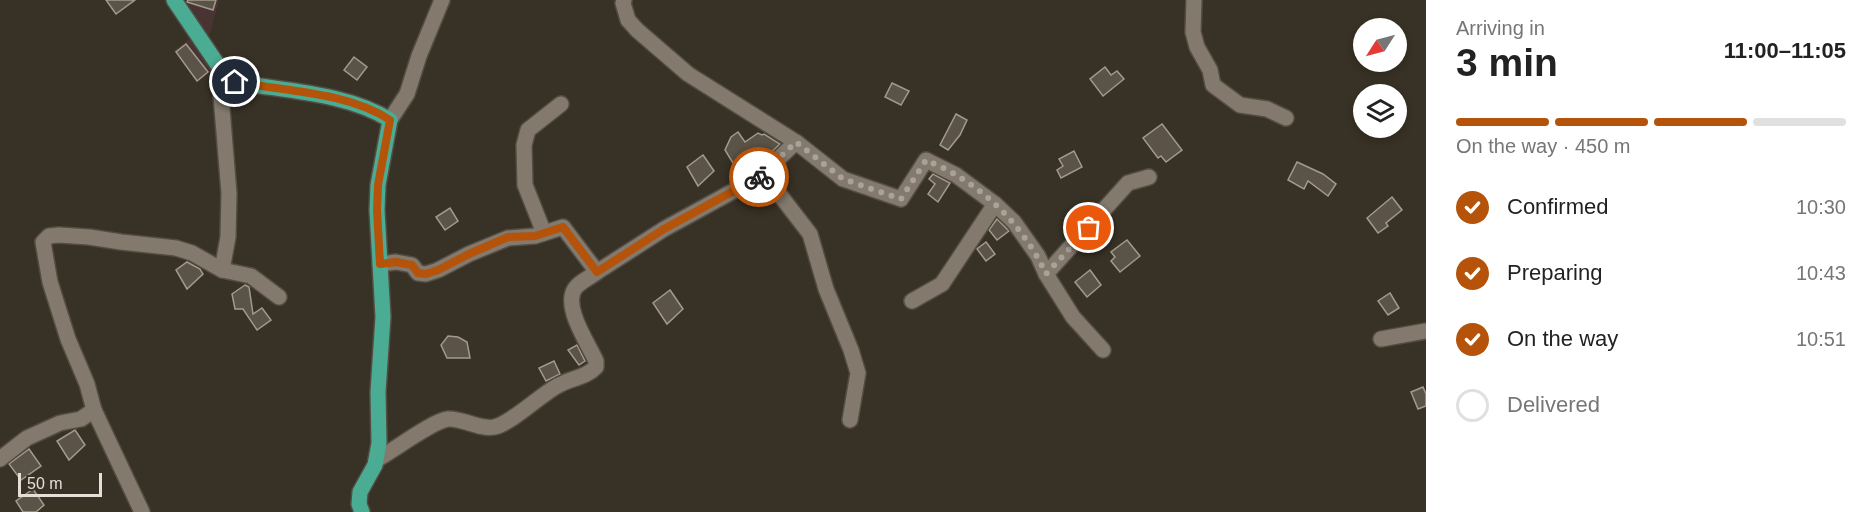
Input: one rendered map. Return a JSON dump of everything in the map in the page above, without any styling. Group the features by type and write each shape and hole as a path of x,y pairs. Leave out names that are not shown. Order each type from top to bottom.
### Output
{"main road":[{"path":"174,0 224,74 235,82 338,99 375,111 390,120 378,185 377,210 383,316 378,392 379,443 375,465 360,492 359,504 362,512"}],"street":[{"path":"390,120 407,94 419,56 442,0"},
{"path":"624,0 628,20 688,74 796,142 843,179 901,199 926,160 956,175 995,204 1014,222 1038,256 1046,274 1073,317 1103,350"},
{"path":"1194,0 1193,32 1197,47 1210,70 1213,85 1240,105 1267,109 1286,118"},
{"path":"222,270 228,237 229,193 221,96 235,82"},
{"path":"544,233 525,185 524,145 528,130 561,104"},
{"path":"376,459 429,427 447,419 492,428 505,422 553,388 591,373 596,367 596,361 573,312 571,301 577,286 664,229 759,177 796,142"},
{"path":"764,173 810,234 826,289 851,350 858,373 850,420"},
{"path":"1046,274 1128,183 1149,177"},
{"path":"912,301 942,284 995,204"},
{"path":"380,264 396,262 412,265 418,273 426,274 508,237 528,236 563,227 597,272"},
{"path":"142,512 94,410 87,384 68,339 50,282 44,242 49,236 59,235 176,248 192,253 222,270 251,276 279,297"},
{"path":"1381,339 1426,331"},
{"path":"0,459 27,438 60,423 81,419 94,410"}],"shaded area":[{"path":"181,0 219,0 210,34 206,36"},
{"path":"190,39 213,70 198,82 174,50"}],"building":[{"path":"106,0 135,0 116,14"},
{"path":"188,0 216,0 213,10 187,2"},
{"path":"186,44 208,72 197,81 176,52"},
{"path":"354,57 367,67 357,80 344,70"},
{"path":"1105,67 1111,75 1117,71 1124,79 1103,96 1090,79"},
{"path":"892,83 909,91 901,105 885,97"},
{"path":"956,114 967,120 960,135 948,150 940,145"},
{"path":"1162,124 1182,150 1166,162 1161,156 1158,158 1143,138"},
{"path":"738,132 745,142 758,133 780,144 764,159 756,150 736,168 725,150 731,137"},
{"path":"1074,151 1082,167 1061,178 1057,170 1063,166 1059,159"},
{"path":"703,155 714,171 698,186 687,167"},
{"path":"1297,162 1323,174 1336,184 1328,196 1308,181 1304,189 1288,180"},
{"path":"933,174 950,183 938,202 928,194 935,184 929,179"},
{"path":"1392,197 1402,210 1386,223 1388,226 1378,233 1367,218"},
{"path":"450,208 458,221 445,230 436,217"},
{"path":"997,219 1009,231 997,240 989,230"},
{"path":"1127,240 1140,256 1120,272 1111,261 1115,257 1111,252"},
{"path":"986,242 995,254 986,261 977,249"},
{"path":"187,262 200,269 203,274 187,289 176,270"},
{"path":"1090,270 1101,285 1087,297 1075,282"},
{"path":"245,285 249,287 253,314 262,308 271,320 257,330 243,309 235,309 232,294"},
{"path":"670,290 683,309 667,324 653,303"},
{"path":"1390,293 1399,308 1388,315 1378,301"},
{"path":"448,336 458,337 467,342 470,358 447,358 441,345"},
{"path":"577,345 585,361 579,365 568,350"},
{"path":"554,361 560,374 546,381 539,368"},
{"path":"1423,387 1426,394 1426,406 1418,409 1411,392"},
{"path":"75,430 85,445 69,460 57,441"},
{"path":"29,449 41,466 21,480 9,464"},
{"path":"33,489 44,505 36,512 23,512 16,501"}],"way so far":[{"path":"759,177 796,142 843,179 901,199 926,160 956,175 995,204 1014,222 1038,256 1046,274 1089,228"}],"route":[{"path":"235,82 338,99 375,111 390,120 378,185 377,226 380,264 396,262 412,265 418,273 426,274 438,270 508,237 535,236 563,227 597,272 664,229 759,177"}]}
